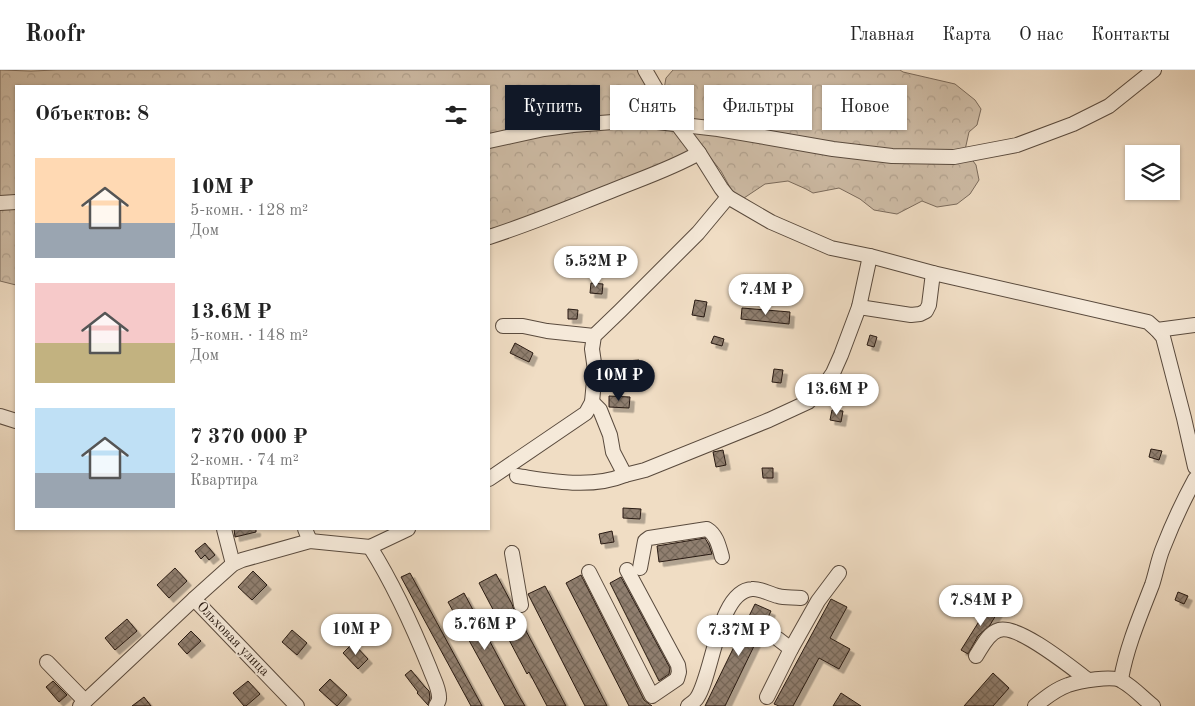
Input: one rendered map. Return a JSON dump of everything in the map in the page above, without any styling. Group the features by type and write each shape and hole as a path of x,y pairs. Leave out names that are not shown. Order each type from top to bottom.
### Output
{"street":[{"path":"648,70 656,85"},
{"path":"694,127 833,149 892,156 954,157 1017,145 1073,124 1109,106 1154,70"},
{"path":"490,141 544,129 610,122"},
{"path":"682,130 728,197 771,222 831,248 1148,322 1163,337 1195,467"},
{"path":"490,237 568,209 674,166 699,153"},
{"path":"490,478 586,413 592,402 595,370 592,350 594,336 698,233 728,197"},
{"path":"0,202 15,202"},
{"path":"517,476 566,483 616,479 645,470 769,420 808,402 824,386 833,373 849,336 859,307 870,256"},
{"path":"859,307 911,315 920,314 926,311 929,305 933,273"},
{"path":"1157,330 1195,325"},
{"path":"503,326 523,326 547,331 594,336"},
{"path":"592,402 600,410 610,435 613,452 625,475"},
{"path":"0,416 15,421"},
{"path":"1121,679 1124,661 1163,548 1195,479"},
{"path":"589,572 654,701 677,679 679,672 678,665 634,569 645,541 649,538 707,529 712,532 722,557"},
{"path":"224,530 233,564"},
{"path":"194,598 233,564 290,545 308,535 370,547 406,530"},
{"path":"370,547 380,561 426,660 438,689 439,698 436,706"},
{"path":"512,553 521,605"},
{"path":"767,697 818,601 839,573"},
{"path":"688,706 696,698 705,680 724,617 734,599 744,591 753,588 779,597 801,598"},
{"name":"Ольховая улица","path":"83,703 194,598 288,703"},
{"path":"976,656 990,635 999,630 1008,629 1019,633 1054,654 1088,680"},
{"path":"778,640 791,649"},
{"path":"47,662 83,703"},
{"path":"1035,706 1046,697 1068,685 1088,680 1110,678 1121,679 1153,706"}],"green space":[{"path":"0,70 637,70 648,85 610,85 610,130 681,130 698,153 523,222 490,229 490,85 15,85 15,285 0,281"},
{"path":"673,70 900,70 955,84 975,100 981,109 977,125 969,132 965,150 976,165 979,180 970,194 957,204 937,207 922,201 897,214 874,210 860,199 839,188 813,193 788,181 765,184 741,200 732,191 721,171 688,130 694,130 694,85 665,85 666,78"}],"building":[{"path":"591,283 603,284 602,294 590,293"},
{"path":"695,300 707,302 704,317 692,315"},
{"path":"742,308 790,312 789,324 741,319"},
{"path":"568,309 578,310 577,319 568,319"},
{"path":"870,335 877,337 874,347 867,345"},
{"path":"714,336 724,339 722,346 711,343"},
{"path":"515,343 533,353 529,362 510,353"},
{"path":"639,360 639,376 626,376 626,361"},
{"path":"774,369 783,370 781,383 772,382"},
{"path":"609,396 630,397 629,408 609,407"},
{"path":"832,410 843,411 841,422 830,420"},
{"path":"1151,449 1162,451 1159,460 1149,457"},
{"path":"723,450 726,465 716,467 713,452"},
{"path":"762,468 773,468 773,478 763,478"},
{"path":"623,508 641,509 640,519 623,518"},
{"path":"234,530 256,530 256,532 235,537"},
{"path":"612,531 614,542 601,544 599,534"},
{"path":"705,538 712,554 659,562 657,546"},
{"path":"205,543 215,555 209,560 205,555 201,559 195,551"},
{"path":"175,568 187,581 169,598 157,585"},
{"path":"253,571 267,585 252,600 238,587"},
{"path":"410,573 482,706 471,706 401,577"},
{"path":"496,574 566,706 547,706 529,672 527,674 479,583"},
{"path":"581,575 644,700 652,706 629,706 566,583"},
{"path":"621,577 670,668 669,674 659,681 610,583"},
{"path":"545,586 607,706 585,706 528,594"},
{"path":"1178,592 1188,596 1184,604 1175,600"},
{"path":"464,593 525,706 505,706 448,602"},
{"path":"831,599 847,607 830,638 850,649 839,669 819,658 793,706 774,704"},
{"path":"755,604 771,611 725,706 705,706"},
{"path":"990,604 999,610 990,625 978,636 968,654 961,650"},
{"path":"127,619 137,631 115,650 105,638"},
{"path":"292,630 307,643 297,655 282,642"},
{"path":"191,631 201,641 187,654 178,644"},
{"path":"353,643 368,659 358,669 343,653"},
{"path":"411,670 429,691 428,705 405,675"},
{"path":"993,673 1009,688 993,706 964,706"},
{"path":"330,679 347,695 337,706 319,690"},
{"path":"53,681 67,695 59,702 46,687"},
{"path":"248,681 260,694 244,706 233,693"},
{"path":"841,693 861,706 833,706"},
{"path":"144,697 151,706 132,706"}]}
